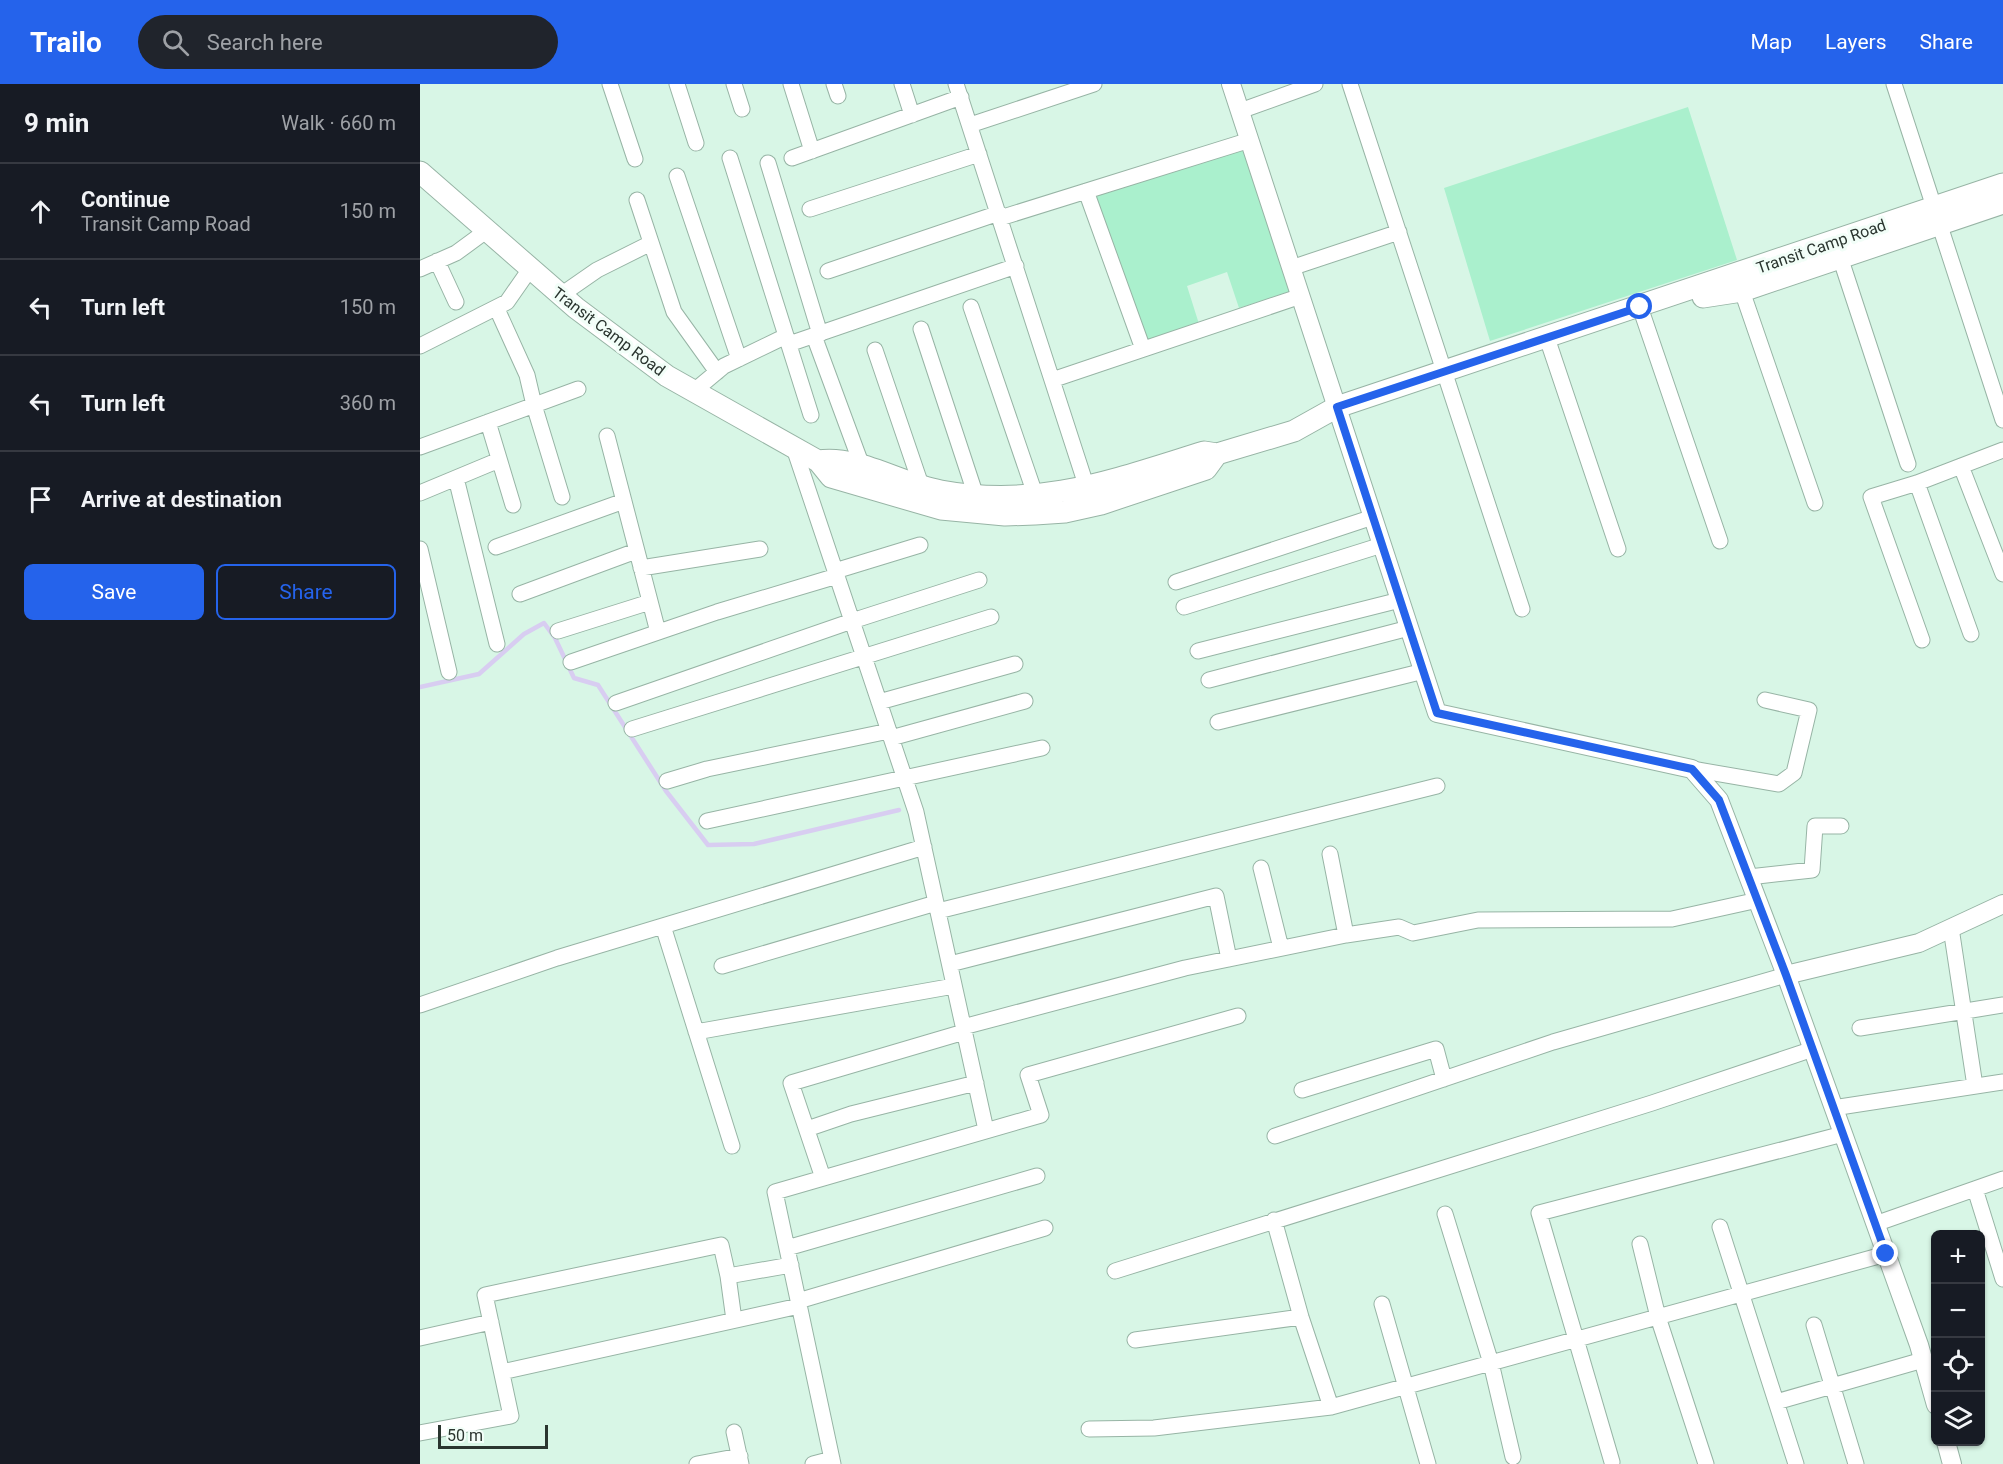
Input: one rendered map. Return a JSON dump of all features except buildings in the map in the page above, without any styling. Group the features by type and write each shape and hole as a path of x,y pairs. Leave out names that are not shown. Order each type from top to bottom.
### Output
{"main road":[{"name":"Transit Camp Road","path":"420,172 561,295 668,376 818,461 831,477 941,508 1005,515 1035,514 1204,452 1217,454 1294,431 1337,407 1640,307 1739,283 1937,215 2003,184"},
{"name":"Transit Camp Road","path":"1937,215 2003,203"},
{"name":"Transit Camp Road","path":"818,461 836,458 921,485 976,496 1080,496"}],"street":[{"path":"610,84 635,159"},
{"path":"677,84 696,143"},
{"path":"734,84 742,109"},
{"path":"791,84 812,151"},
{"path":"902,84 912,115"},
{"path":"970,125 1048,91 1094,84"},
{"path":"1231,84 1437,713 1692,769 1779,784 1794,773 1809,710 1766,700"},
{"path":"1240,111 1315,84"},
{"path":"1350,84 1522,609"},
{"path":"1894,84 2003,420"},
{"path":"792,158 912,115 958,91 1052,380 1080,496"},
{"path":"828,271 999,215 1086,191 1250,140"},
{"path":"810,209 979,154"},
{"path":"730,158 812,415"},
{"path":"768,163 817,335 862,466"},
{"path":"677,176 738,359"},
{"path":"1086,191 1143,349"},
{"path":"637,200 674,312 717,372"},
{"path":"420,269 456,253 486,231"},
{"path":"1292,267 1399,232"},
{"path":"561,295 597,270 651,243"},
{"path":"1837,249 1908,464"},
{"path":"437,261 456,302"},
{"path":"694,391 717,372 738,359 788,340 817,335 1016,266"},
{"path":"421,343 497,309 507,302 530,269"},
{"path":"1739,283 1815,502"},
{"path":"1052,380 1301,296"},
{"path":"972,307 1036,497"},
{"path":"1640,307 1720,541"},
{"path":"497,309 527,375 562,496"},
{"path":"921,329 976,496"},
{"path":"1547,338 1618,549"},
{"path":"875,350 921,485"},
{"path":"420,447 578,389"},
{"path":"488,422 513,506"},
{"path":"607,436 658,632"},
{"path":"794,448 905,780 924,847 986,1130"},
{"path":"1922,640 1871,496 1917,483 2003,450"},
{"path":"420,493 499,460"},
{"path":"1961,466 2003,574"},
{"path":"456,478 497,644"},
{"path":"1917,483 1971,634"},
{"path":"496,547 624,501"},
{"path":"1176,582 1373,517"},
{"path":"572,662 920,545"},
{"path":"1184,607 1382,545"},
{"path":"420,549 449,672"},
{"path":"640,568 760,549"},
{"path":"520,594 636,551"},
{"path":"616,703 852,621 979,580"},
{"path":"1198,651 1400,600"},
{"path":"558,631 650,602"},
{"path":"632,729 991,617"},
{"path":"1209,680 1409,628"},
{"path":"879,702 1015,664"},
{"path":"1218,722 1424,671"},
{"path":"667,781 707,769 890,734 1025,701"},
{"path":"707,821 905,780 1042,748"},
{"path":"1692,769 1719,800 1758,900 1886,1254 1923,1360 1932,1392"},
{"path":"722,966 937,907 1437,786"},
{"path":"1749,877 1812,870 1815,826 1841,826"},
{"path":"420,1005 557,958 924,847"},
{"path":"1330,854 1346,935"},
{"path":"1261,868 1281,948"},
{"path":"950,964 1216,896 1229,959"},
{"path":"823,1178 791,1083 964,1029 1185,968 1346,935 1400,927 1413,933 1478,920 1672,919 1758,900"},
{"path":"1275,1136 1553,1042 1786,975 1918,943 2003,904"},
{"path":"663,926 732,1146"},
{"path":"1951,928 1975,1086"},
{"path":"696,1032 954,986"},
{"path":"1860,1028 2003,1005"},
{"path":"813,1464 832,1462 775,1192 1041,1115 1028,1075 1238,1016"},
{"path":"1302,1090 1436,1049 1444,1079"},
{"path":"1115,1271 1652,1103 1813,1049"},
{"path":"1833,1108 2003,1082"},
{"path":"807,1129 851,1114 976,1083"},
{"path":"1612,1462 1539,1214 1843,1134"},
{"path":"787,1248 1037,1176"},
{"path":"1875,1224 2003,1179"},
{"path":"1975,1189 2002,1271"},
{"path":"1445,1214 1491,1363 1513,1457"},
{"path":"1274,1220 1301,1317 1330,1407"},
{"path":"1720,1227 1796,1464"},
{"path":"502,1372 734,1320 799,1303 1045,1228"},
{"path":"1640,1244 1658,1317 1706,1464"},
{"path":"420,1433 512,1416 485,1295 721,1245 734,1320"},
{"path":"1089,1429 1154,1428 1330,1407 1886,1254"},
{"path":"728,1276 791,1265"},
{"path":"1382,1304 1428,1464"},
{"path":"1135,1340 1301,1317"},
{"path":"420,1338 491,1322"},
{"path":"1814,1325 1856,1464"},
{"path":"1776,1402 1923,1360"},
{"path":"698,1464 740,1460 734,1432"},
{"path":"1947,1446 1952,1464"}],"green space":[{"path":"1688,107 1737,260 1490,341 1444,188"},
{"path":"1243,146 1289,292 1239,308 1227,272 1187,286 1199,324 1144,342 1094,195"}],"waterway":[{"path":"420,687 479,674 524,634 544,623 555,638 574,678 598,685 666,791 708,845 754,844 899,810"}],"route":[{"path":"1640,307 1337,407 1437,713 1692,769 1719,800 1786,975 1886,1254"}]}
